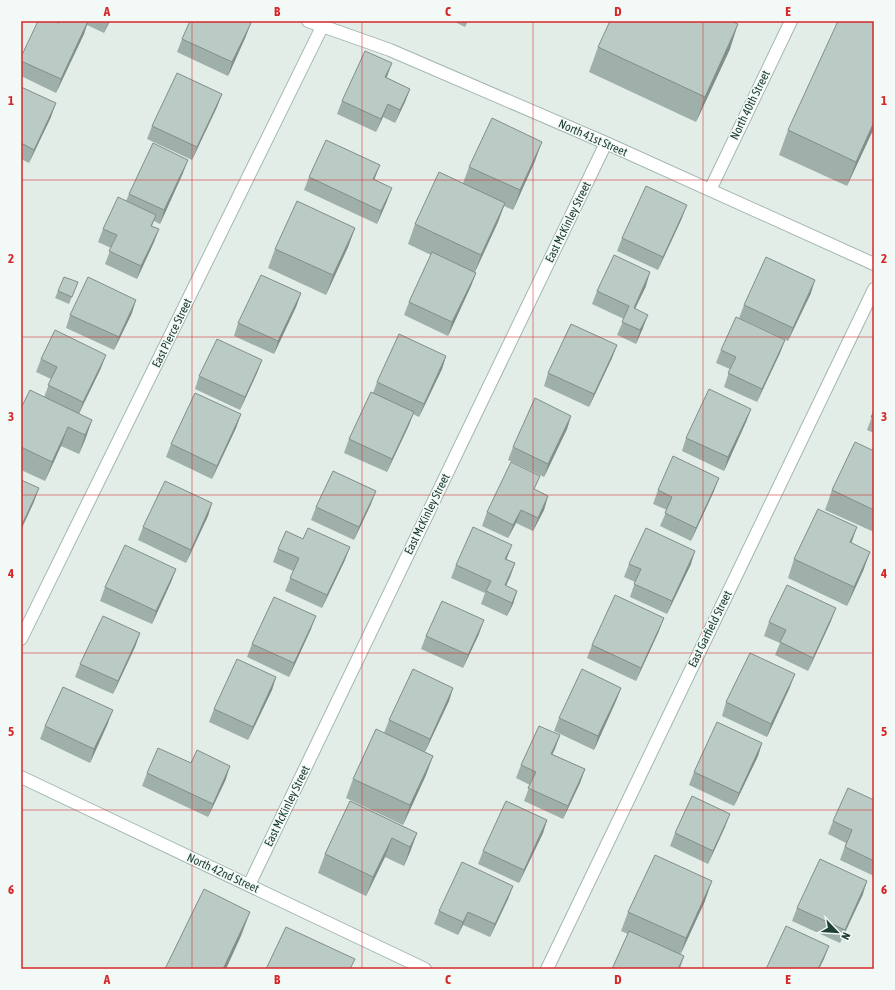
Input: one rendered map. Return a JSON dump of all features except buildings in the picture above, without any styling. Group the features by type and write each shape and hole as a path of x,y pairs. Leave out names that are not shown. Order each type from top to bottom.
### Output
{"street":[{"name":"North 41st Street","path":"308,21 390,50 606,143 874,264"},
{"name":"North 40th Street","path":"710,190 791,21"},
{"name":"East Pierce Street","path":"21,639 322,27"},
{"name":"East McKinley Street","path":"249,885 606,143"},
{"name":"East Garfield Street","path":"547,969 874,289"},
{"name":"North 42nd Street","path":"21,777 425,969"}]}
